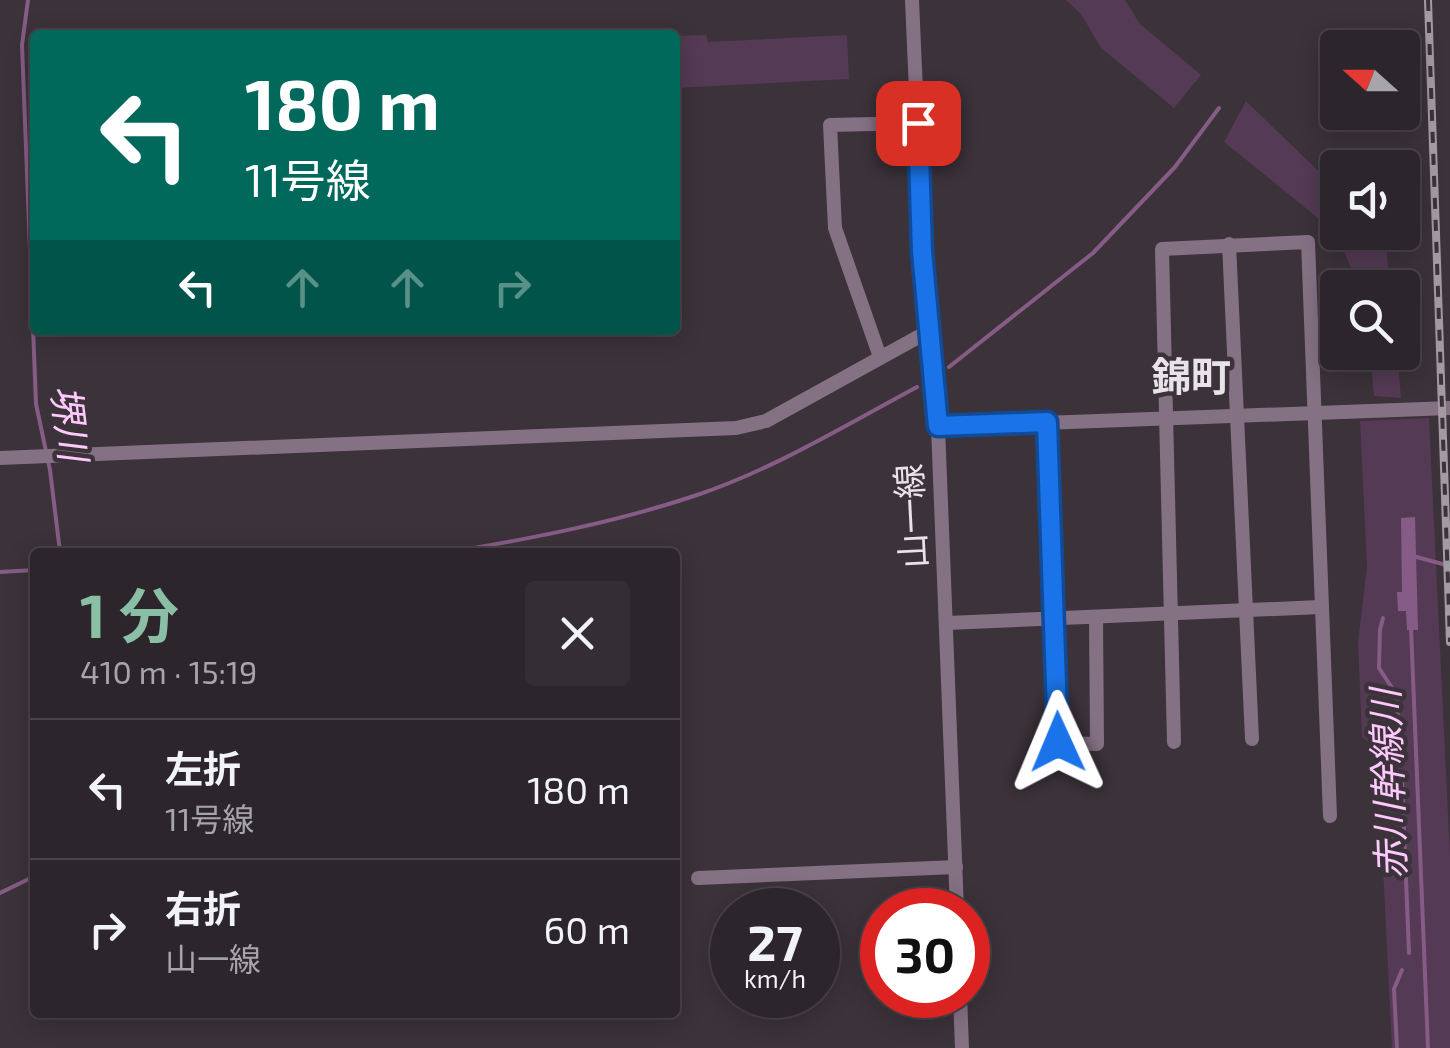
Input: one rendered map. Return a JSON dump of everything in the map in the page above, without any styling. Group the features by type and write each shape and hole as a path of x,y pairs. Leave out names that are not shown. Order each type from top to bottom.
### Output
{"street":[{"name":"山一線","path":"912,0 938,426 956,888"},
{"path":"880,357 835,228 830,125 918,123"},
{"path":"1174,742 1162,249 1308,242 1330,816"},
{"path":"1229,244 1240,416 1252,740"},
{"path":"0,458 736,428 766,422 930,331"},
{"path":"938,426 1450,408"},
{"path":"1047,422 1058,742 1097,744 1096,617"},
{"path":"947,623 1320,606"},
{"path":"698,878 956,868"},
{"path":"961,1018 962,1048"}],"shaded area":[{"path":"1066,0 1125,0 1140,24 1201,75 1174,108 1101,48 1081,14"},
{"path":"706,35 708,42 847,35 849,79 680,88 680,36"},
{"path":"1246,101 1320,173 1320,220 1318,218 1224,142"},
{"path":"1344,250 1386,250 1388,270 1351,270"},
{"path":"1372,370 1399,370 1401,398 1374,396"},
{"path":"1429,418 1450,856 1450,1048 1392,1048 1381,828 1371,744 1362,737 1358,642 1367,567 1360,421"},
{"path":"1415,517 1418,630 1407,630 1406,611 1398,611 1397,592 1402,592 1401,518"}],"waterway":[{"name":"堺川","path":"28,0 22,45 30,250"},
{"path":"949,367 1093,253 1175,167 1219,108"},
{"name":"堺川","path":"33,335 36,404 50,470 60,548"},
{"path":"474,548 575,528 697,495 782,459 917,387"},
{"path":"1413,556 1450,566"},
{"path":"0,572 30,570"},
{"path":"1383,618 1379,668 1396,694 1398,717 1391,738 1394,760"},
{"name":"赤川幹線川","path":"1411,628 1428,1048"},
{"path":"1402,780 1409,953"},
{"name":"堺川","path":"0,893 30,878"},
{"path":"1397,1048 1394,989 1402,970"}],"railway":[{"path":"1428,0 1450,642"}],"district":[{"name":"錦町","path":"1191,377"}],"route":[{"path":"918,123 922,251 938,426 1047,422 1058,742"}]}
